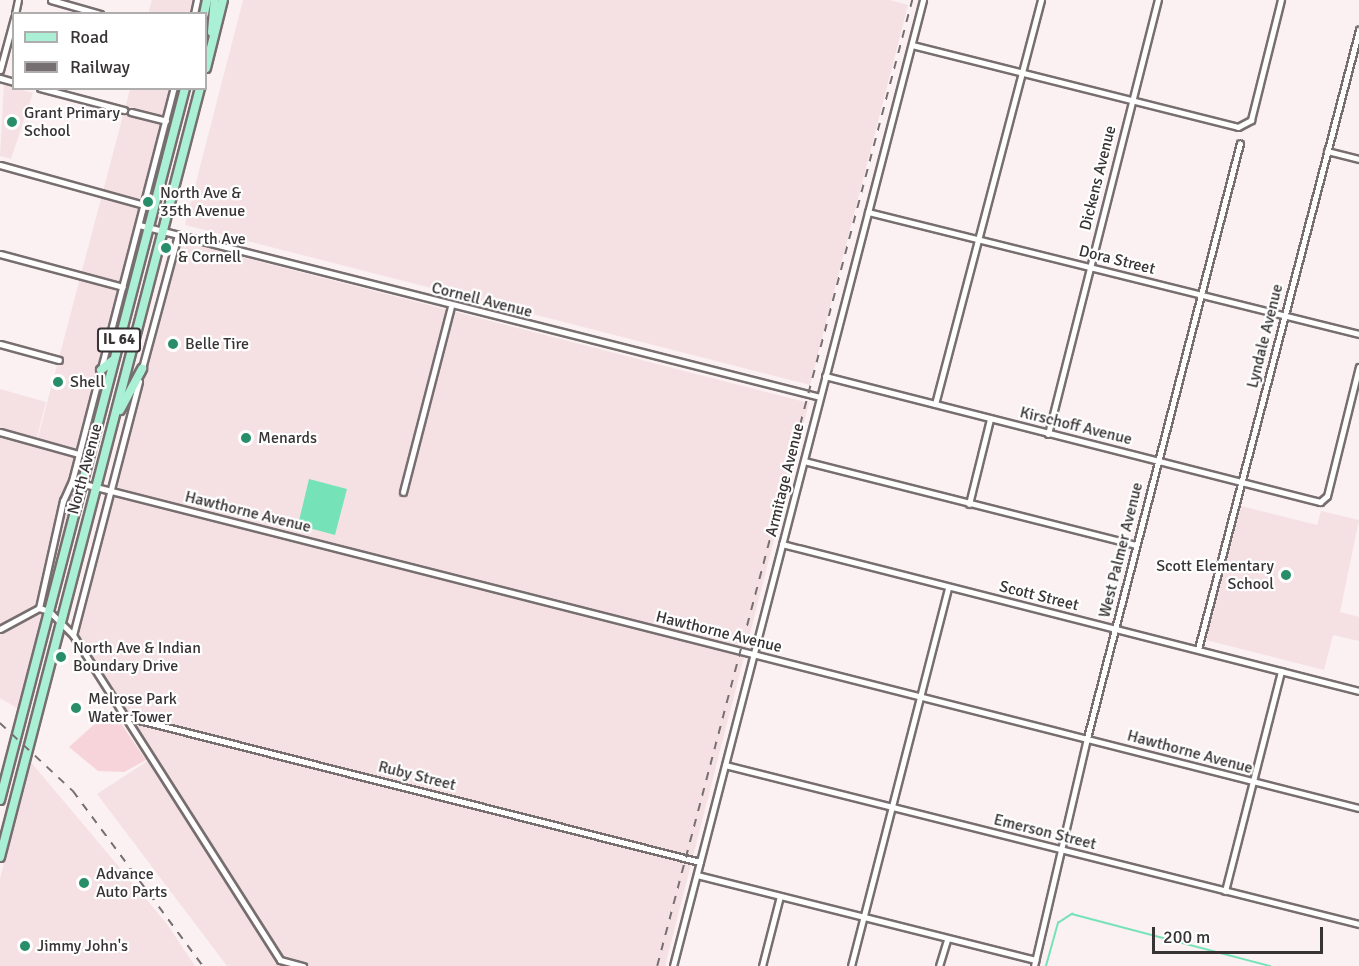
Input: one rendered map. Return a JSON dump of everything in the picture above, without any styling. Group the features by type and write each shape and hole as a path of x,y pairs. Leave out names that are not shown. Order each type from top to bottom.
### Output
{"main road":[{"path":"213,39 215,0"},
{"path":"207,64 223,0"},
{"name":"North Avenue","path":"0,800 183,90"},
{"name":"North Avenue","path":"0,857 199,90"},
{"path":"98,369 114,358"},
{"path":"111,430 142,369"},
{"path":"90,412 98,423"}],"street":[{"path":"51,0 93,12"},
{"name":"Armitage Avenue","path":"674,966 923,0"},
{"path":"935,404 1041,0"},
{"name":"Dickens Avenue","path":"1048,434 1158,0"},
{"path":"912,45 1132,101 1245,126 1251,120 1281,0"},
{"path":"0,69 12,25"},
{"name":"Lyndale Avenue","path":"1198,650 1359,30"},
{"path":"48,90 124,110"},
{"name":"North Avenue","path":"39,608 63,501 72,481 90,412 98,369 123,287 174,90"},
{"path":"131,112 166,121"},
{"name":"West Palmer Avenue","path":"1035,963 1087,738 1240,143"},
{"path":"1327,150 1359,159"},
{"path":"0,165 144,205"},
{"name":"Dora Street","path":"868,212 1359,334"},
{"name":"Cornell Avenue","path":"139,225 451,307 820,397"},
{"name":"North Avenue","path":"73,635 178,235"},
{"path":"0,254 123,287"},
{"path":"403,492 451,307"},
{"path":"0,344 59,360"},
{"name":"Kirschoff Avenue","path":"825,376 1320,502 1327,496 1359,367"},
{"path":"969,504 990,418"},
{"path":"0,432 79,454"},
{"path":"804,461 1136,545"},
{"name":"Hawthorne Avenue","path":"72,481 1359,808"},
{"name":"Scott Street","path":"782,544 1359,691"},
{"path":"851,966 948,588"},
{"path":"0,629 39,608 49,611 73,635 280,960 303,966"},
{"path":"1225,891 1281,671"},
{"name":"Ruby Street","path":"127,717 700,862"},
{"name":"Emerson Street","path":"726,765 1359,924"},
{"path":"697,875 1035,963"},
{"path":"762,966 780,896"},
{"path":"939,966 947,939"}],"shaded area":[{"path":"152,0 197,0 194,12 149,12"},
{"path":"243,0 890,0 908,5 810,385 185,225"},
{"name":"Grant Primary School","path":"4,85 12,87 12,90 33,93 11,159 0,156"},
{"path":"130,90 174,90 79,454 37,441"},
{"path":"179,241 809,403 665,966 227,966 97,794 149,760 71,638"},
{"path":"0,389 46,402 35,445 83,458 20,710 0,698"},
{"path":"309,479 347,489 335,535 298,525"},
{"name":"Scott Elementary School","path":"1241,506 1317,525 1321,511 1359,520 1340,612 1359,617 1359,641 1333,635 1324,670 1206,640"},
{"path":"108,712 113,712 146,760 124,772 98,771 69,747"},
{"path":"30,761 167,924 195,966 0,966 0,879"}],"waterway":[{"path":"1046,966 1058,923 1072,914 1270,966"}],"railway":[{"path":"657,966 912,0"},
{"path":"0,723 73,791 203,966"}],"place":[{"name":"Grant Primary School","path":"12,122"},
{"name":"North Ave & 35th Avenue","path":"148,202"},
{"name":"North Ave & Cornell","path":"166,248"},
{"name":"Belle Tire","path":"173,344"},
{"name":"Shell","path":"58,382"},
{"name":"Menards","path":"246,438"},
{"name":"Scott Elementary School","path":"1286,575"},
{"name":"North Ave & Indian Boundary Drive","path":"61,657"},
{"name":"Melrose Park Water Tower","path":"76,708"},
{"name":"Advance Auto Parts","path":"84,883"},
{"name":"Jimmy John's","path":"25,946"}]}
